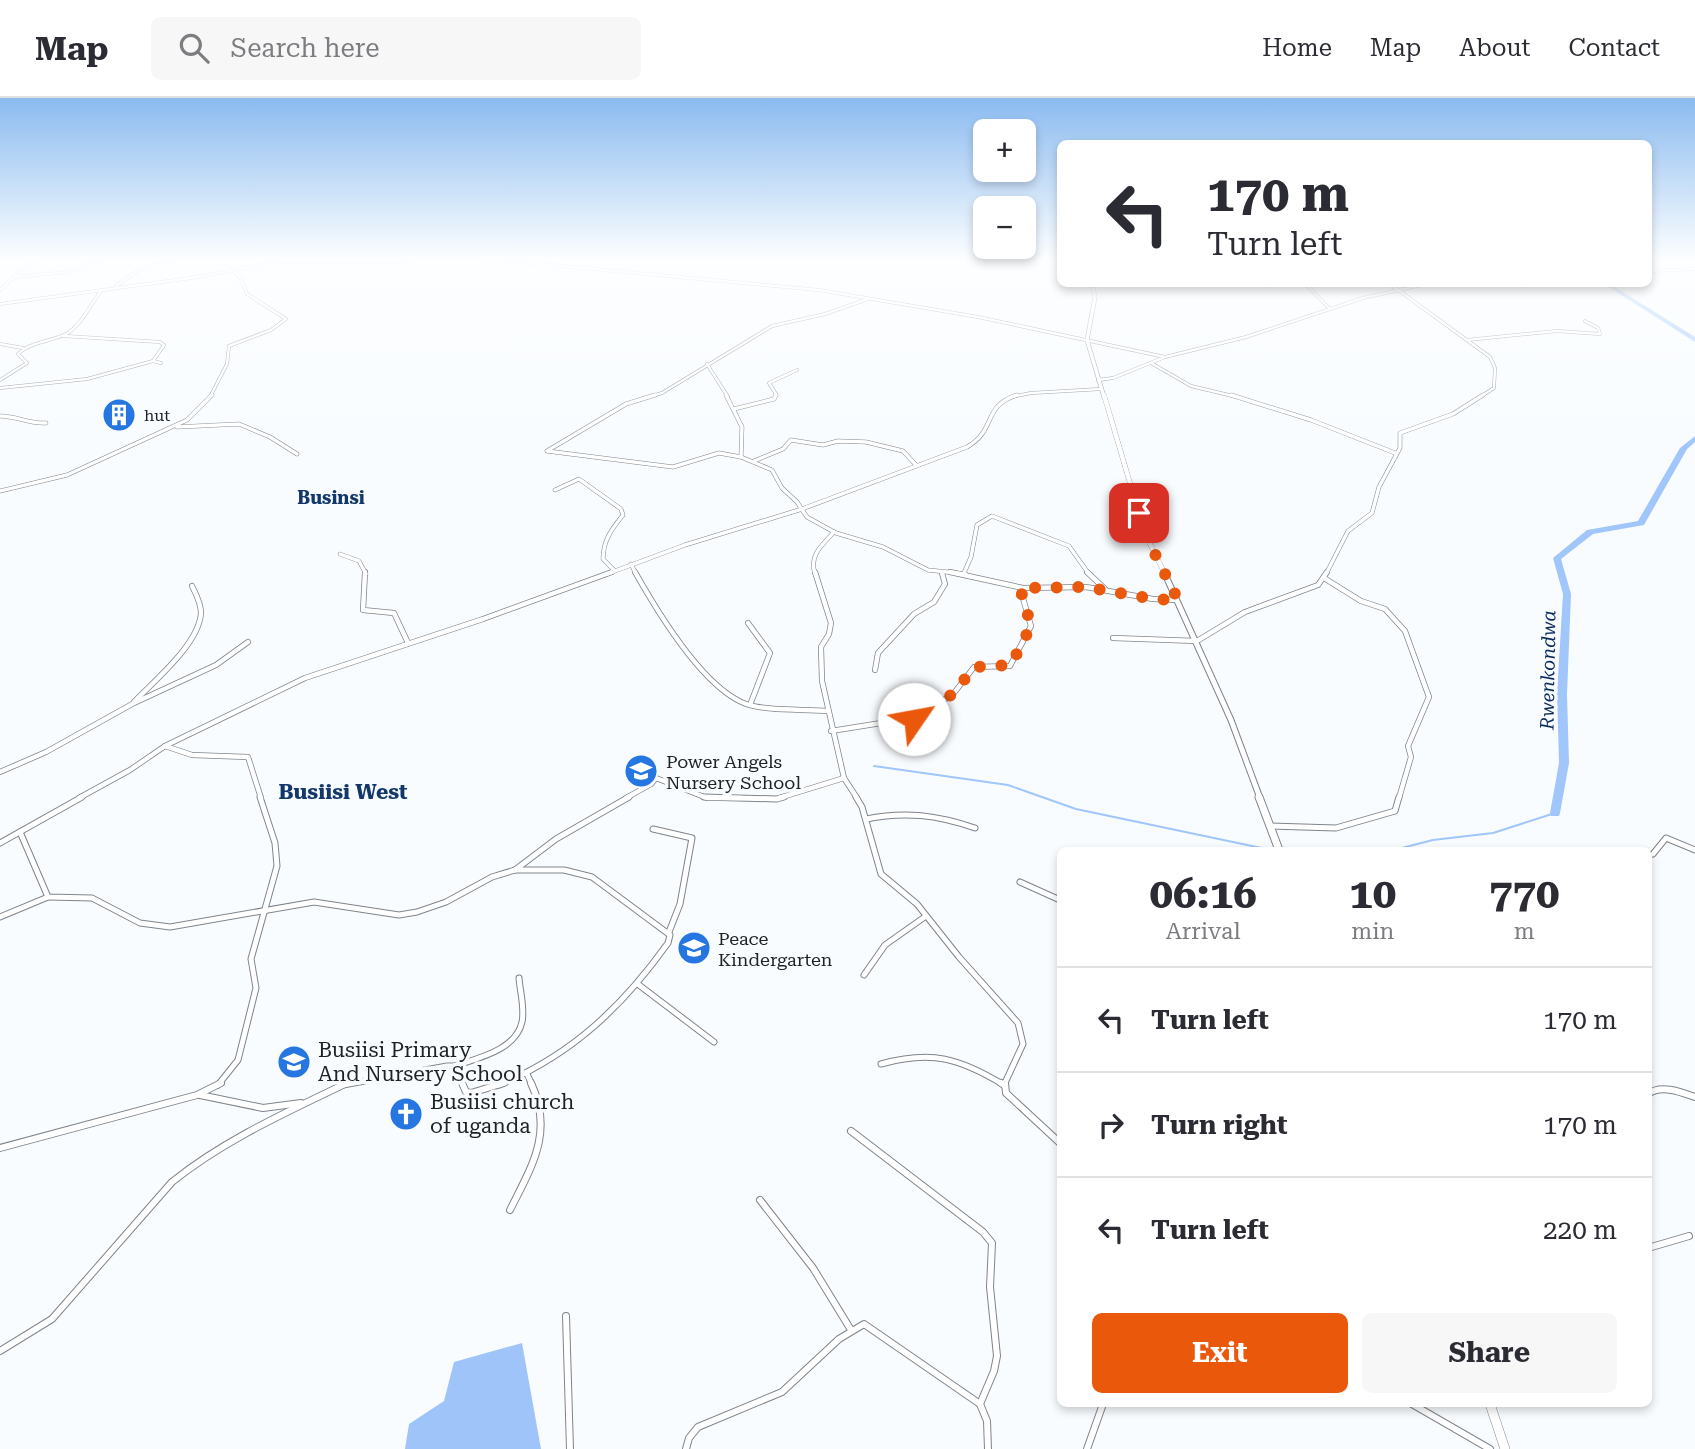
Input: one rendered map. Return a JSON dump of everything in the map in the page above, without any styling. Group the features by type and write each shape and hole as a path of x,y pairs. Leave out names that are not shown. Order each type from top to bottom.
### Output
{"street":[{"path":"66,335 81,320"},
{"path":"0,491 67,475 187,420 213,394 227,364 229,346 271,330 285,320"},
{"path":"798,320 772,326 662,393 629,403 547,450 673,467 719,453 741,457 772,470 782,488 805,515 834,532 878,545 928,570 964,573 1020,588 1106,589 1153,599 1178,600"},
{"path":"992,320 1165,358"},
{"path":"1089,320 1087,340 1145,534 1197,641 1231,720 1278,847"},
{"path":"1098,380 1119,377 1150,362 1226,343 1296,320"},
{"path":"1318,585 1349,531 1373,513 1379,487 1400,448 1399,435 1402,431 1453,414 1494,388 1492,361 1439,320"},
{"path":"1466,340 1557,331 1600,334 1598,328 1585,321"},
{"path":"0,344 24,348 66,335 164,343 153,361 87,379 0,388"},
{"path":"0,380 27,363 18,355 24,348"},
{"path":"153,361 161,363"},
{"path":"1150,362 1191,386 1311,420 1395,453"},
{"path":"707,364 734,409 743,432 739,449 741,457"},
{"path":"734,409 774,399 776,394 769,383 797,370"},
{"path":"0,843 130,770 165,746 305,678 472,623 631,564 802,509 967,447 983,438 996,406 1005,399 1026,394 1101,389"},
{"path":"0,416 15,416 27,423 46,423"},
{"path":"187,420 193,427"},
{"path":"172,426 239,424 270,437 297,454"},
{"path":"752,461 780,451 791,440 823,445 838,441 860,441 903,451 916,465"},
{"path":"555,490 579,479 621,509 623,515 609,533 602,556 615,571"},
{"path":"964,573 971,564 976,524 981,519 992,516 1069,546 1086,571 1106,589"},
{"path":"834,532 812,559 831,623 829,634 821,646 822,681 831,731 844,778 866,819 881,874 909,896 1018,1023 1023,1044 1004,1085"},
{"path":"340,554 359,561 366,574 363,610 394,613 408,643"},
{"path":"631,564 657,610 689,656 728,695 750,705 827,711"},
{"path":"875,670 878,653 915,614 931,605 940,594 945,584 942,573"},
{"path":"1269,826 1336,828 1395,811 1411,757 1408,747 1427,706 1428,691 1405,631 1383,608 1361,601 1324,578"},
{"path":"1112,638 1197,641 1245,612 1318,585 1336,587"},
{"path":"134,703 191,638 199,625 201,611 192,586"},
{"path":"831,731 919,717 954,693 974,667 1010,666 1031,626 1020,588"},
{"path":"748,623 770,653 750,705"},
{"path":"0,772 84,733 134,703 216,665 248,642"},
{"path":"0,1148 198,1095 220,1084 238,1060 257,988 251,959 278,857 251,760 244,756 192,755 165,746"},
{"path":"514,870 556,839 651,784 656,778 707,798 766,800 844,778"},
{"path":"866,819 910,812 943,817 975,828"},
{"path":"653,829 692,838 680,904 668,933"},
{"path":"20,832 48,897"},
{"path":"1653,854 1666,838 1695,850"},
{"path":"0,916 48,897 90,898 153,928 321,902 402,915 446,902 492,877 514,870 564,870 592,877 668,933 668,943 639,985 580,1042 527,1074 470,1093 464,1089 455,1066"},
{"path":"1020,883 1057,899"},
{"path":"864,975 885,945 926,916"},
{"path":"0,1351 52,1319 183,1171 306,1102 362,1079 395,1077 455,1066 500,1048 519,1031 522,1019 519,978"},
{"path":"639,985 714,1042"},
{"path":"881,1063 917,1055 948,1058 971,1065 1004,1085 1009,1097 1057,1140"},
{"path":"510,1210 532,1164 541,1133 540,1106 527,1074"},
{"path":"1652,1091 1674,1090 1695,1097"},
{"path":"198,1095 263,1108 306,1102"},
{"path":"851,1131 984,1232 992,1243 990,1287 997,1356 994,1371 980,1404"},
{"path":"760,1200 813,1268 851,1330"},
{"path":"1652,1247 1689,1236"},
{"path":"566,1316 570,1449"},
{"path":"687,1449 689,1438 698,1427 782,1392 851,1330 864,1324 980,1404 987,1421 988,1449"},
{"path":"1087,1449 1102,1407"},
{"path":"1417,1407 1490,1449"},
{"path":"1491,1407 1505,1449"}],"shaded area":[{"path":"522,1343 541,1449 405,1449 409,1424 444,1401 454,1362"}],"waterway":[{"name":"Rwenkondwa","path":"1664,320 1695,340"},
{"name":"Rwenkondwa","path":"1555,813 1564,763 1562,694 1567,594 1557,558 1590,532 1641,523 1684,448 1695,438"},
{"name":"Rwenkondwa","path":"874,766 1008,785 1076,809 1257,847"},
{"name":"Rwenkondwa","path":"1406,847 1433,840 1493,833 1555,813"}],"place":[{"name":"hut","path":"119,415"},
{"name":"Power Angels Nursery School","path":"641,771"},
{"name":"Peace Kindergarten","path":"694,948"},
{"name":"Busiisi Primary And Nursery School","path":"294,1062"},
{"name":"Busiisi church of uganda","path":"406,1114"}],"district":[{"name":"Businsi","path":"331,497"},
{"name":"Busiisi West","path":"343,792"}],"route":[{"path":"914,719 954,693 974,667 1011,665 1031,626 1020,588 1086,587 1153,599 1178,600 1145,534 1139,513"}]}
